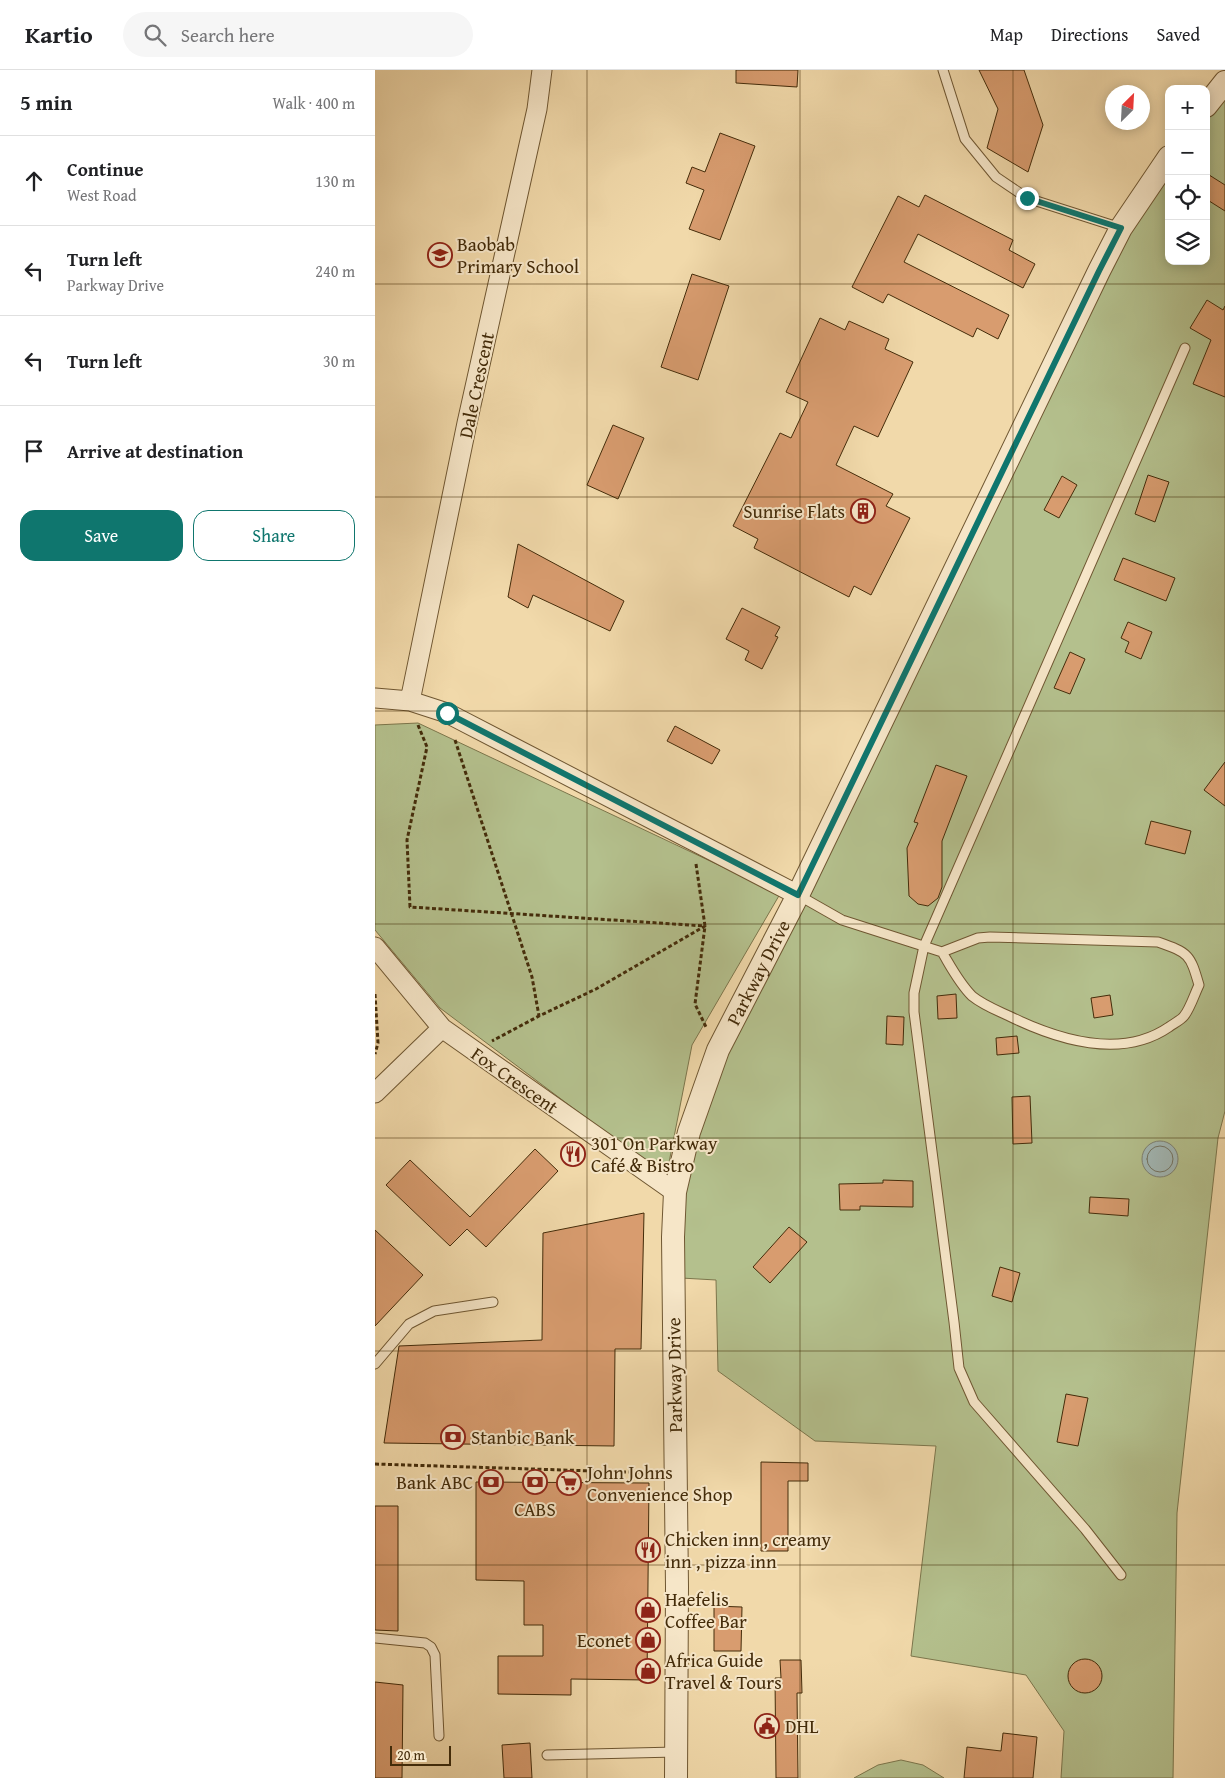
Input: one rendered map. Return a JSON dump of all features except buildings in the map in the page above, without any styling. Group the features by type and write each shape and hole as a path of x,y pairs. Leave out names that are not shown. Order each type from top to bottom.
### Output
{"street":[{"name":"Dale Crescent","path":"410,700 467,423 537,109 542,70"},
{"path":"1210,101 1225,82"},
{"name":"Parkway Drive","path":"675,1778 677,1473 673,1292 675,1192 689,1132 718,1050 798,895 1090,288 1121,228 1165,164"},
{"path":"375,698 410,700 447,713 798,895"},
{"name":"Fox Crescent","path":"375,947 442,1028 675,1192"},
{"path":"375,1093 442,1028"}],"lane":[{"path":"943,70 965,139 996,177 1027,198 1121,228"},
{"path":"1121,1575 1085,1529 974,1402 959,1368 914,1012 914,993 924,946 1185,348"},
{"path":"798,895 842,920 942,952 978,938 990,937 1158,942 1182,950 1193,964 1199,985 1184,1016 1158,1034 1139,1041 1083,1043 1029,1026 973,997 963,986 942,952"},
{"path":"375,1364 409,1324 434,1311 493,1302"},
{"path":"375,1638 425,1643 431,1647 435,1655 439,1736"},
{"path":"547,1755 676,1752"}],"path":[{"path":"410,700 427,747 407,840 410,907 705,926"},
{"path":"447,713 532,977 539,1016"},
{"path":"693,839 705,926 695,1004 718,1050"},
{"path":"472,1050 488,1044 539,1016 596,989 705,926"},
{"path":"375,994 379,1043 375,1054"},
{"path":"375,1464 677,1473"}],"green space":[{"path":"1225,82 1225,1111 1218,1138 1177,1513 1173,1778 1061,1778 1064,1731 1026,1675 911,1656 936,1446 815,1441 718,1371 716,1280 681,1278 677,1186 727,1038 1108,263 1165,169 1165,265 1210,265 1210,101"},
{"path":"418,723 780,894 692,1045 666,1178 440,1008 375,930 375,725"},
{"path":"901,1760 923,1765 944,1778 854,1778 878,1765"}],"water":[{"path":"1160,1141 1167,1142 1173,1146 1177,1152 1177,1166 1173,1172 1167,1176 1160,1177 1153,1176 1147,1172 1143,1166 1142,1159 1143,1152 1147,1146 1153,1142"}],"place":[{"name":"Baobab Primary School","path":"440,255"},
{"name":"Sunrise Flats","path":"863,511"},
{"name":"301 On Parkway Café & Bistro","path":"573,1154"},
{"name":"Stanbic Bank","path":"453,1437"},
{"name":"Bank ABC","path":"491,1482"},
{"name":"CABS","path":"535,1482"},
{"name":"John Johns Convenience Shop","path":"569,1483"},
{"name":"Chicken inn , creamy inn , pizza inn","path":"648,1550"},
{"name":"Haefelis Coffee Bar","path":"648,1610"},
{"name":"Econet","path":"648,1640"},
{"name":"Africa Guide Travel & Tours","path":"648,1671"},
{"name":"DHL","path":"767,1726"}],"route":[{"path":"447,713 798,895 1121,228 1027,198"}]}
